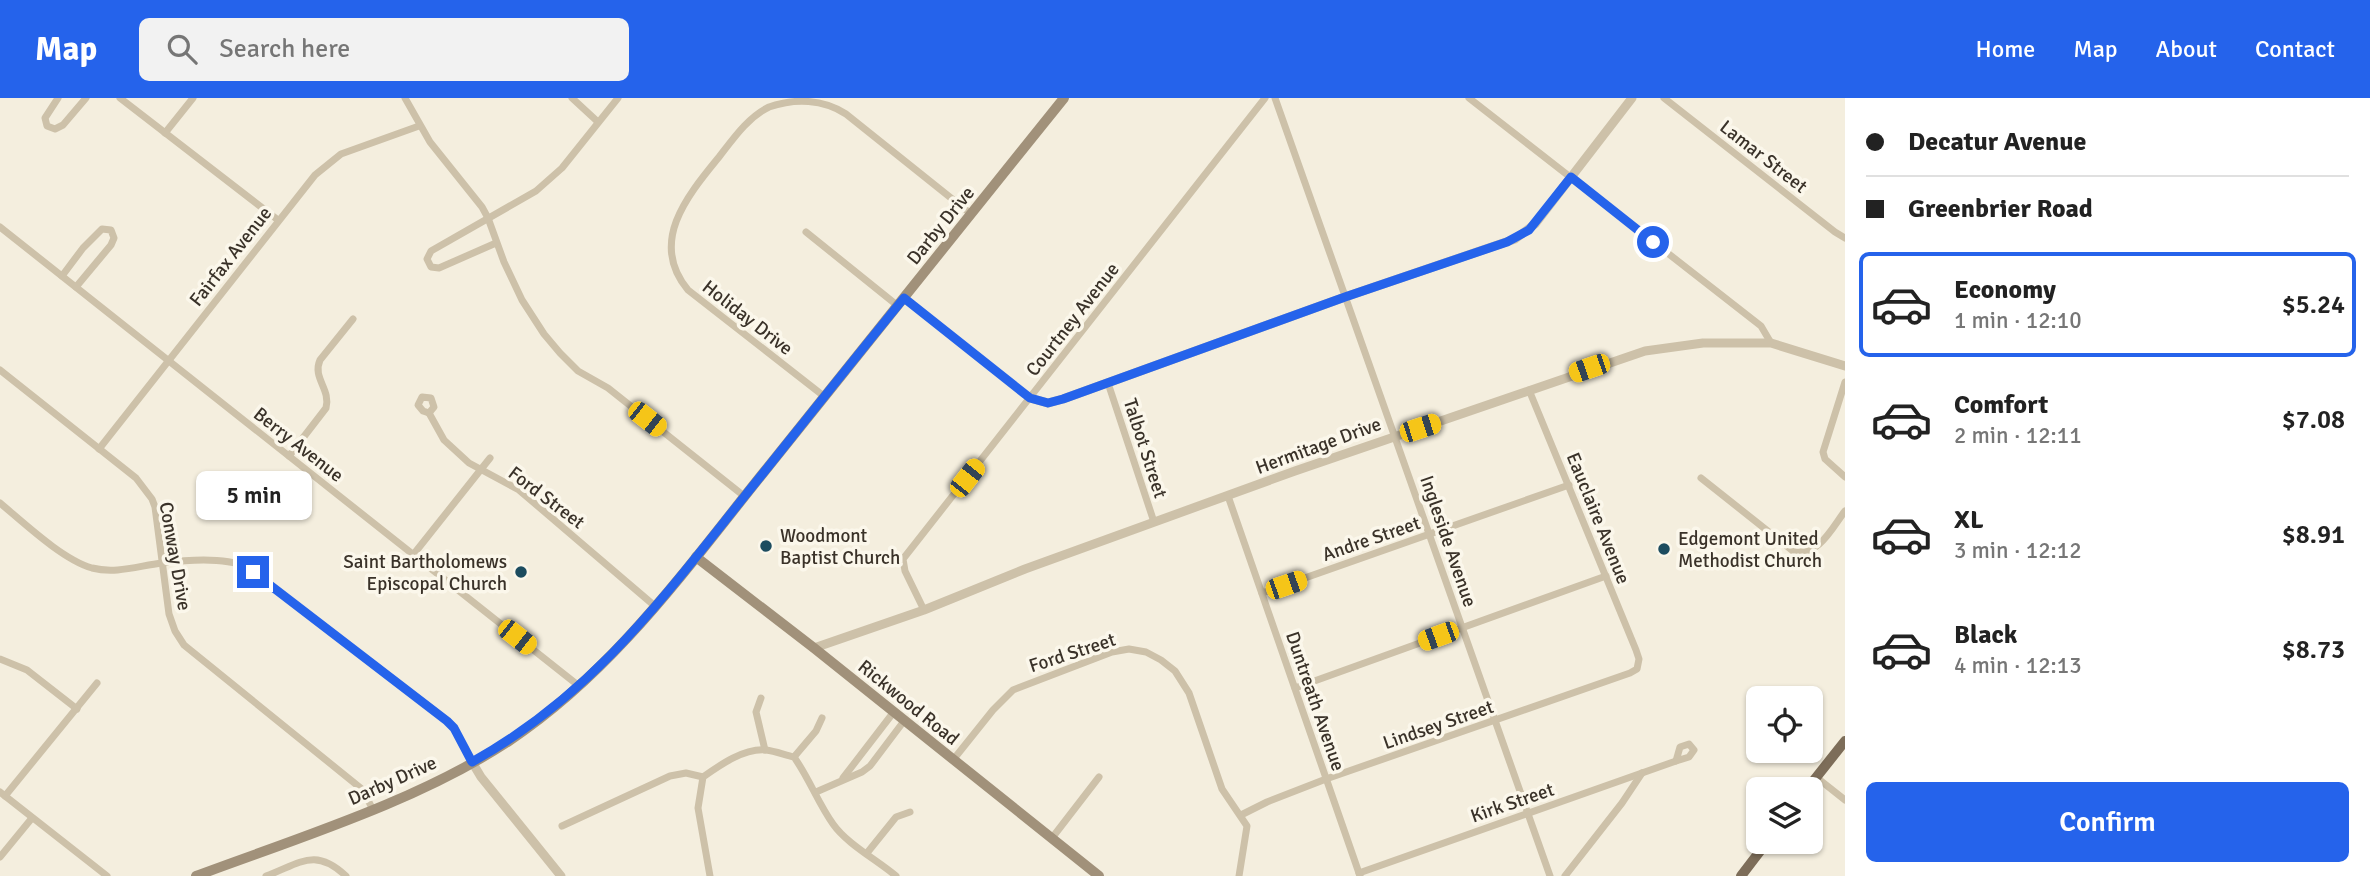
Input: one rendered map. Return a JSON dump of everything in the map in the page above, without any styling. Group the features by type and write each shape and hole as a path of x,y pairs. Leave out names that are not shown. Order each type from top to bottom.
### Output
{"main road":[{"name":"Darby Drive","path":"196,876 373,810 472,762 508,742 579,686 656,607 1060,100"},
{"name":"Rickwood Road","path":"696,558 814,648 1099,876"},
{"path":"1816,777 1845,741"},
{"path":"1741,876 1758,854"}],"street":[{"path":"58,98 45,118 47,126 55,129 64,125 86,98"},
{"path":"120,98 278,220"},
{"path":"165,134 193,98"},
{"path":"405,98 419,126 488,218 496,243 526,307 560,353 578,371 608,388 744,496"},
{"path":"572,98 598,122"},
{"path":"496,243 439,268 431,267 427,259 431,251 536,191 562,168 618,98"},
{"name":"Courtney Avenue","path":"924,610 905,571 904,559 1265,98"},
{"name":"Ingleside Avenue","path":"1275,98 1550,876"},
{"path":"1469,98 1761,326 1771,343"},
{"path":"806,232 1030,398 1048,403 1515,239 1529,230 1632,98"},
{"name":"Lamar Street","path":"1664,98 1835,233 1845,238"},
{"name":"Holiday Drive","path":"825,397 682,283 671,251 674,225 684,202 710,168 743,128 762,111 786,102 811,100 828,104 846,114 971,214"},
{"name":"Fairfax Avenue","path":"99,449 315,175 334,158 357,146 419,126"},
{"name":"Berry Avenue","path":"0,227 579,686"},
{"path":"62,276 95,235 102,229 111,230 114,237 111,245 76,287"},
{"path":"289,456 326,408 328,399 317,368 320,360 353,319"},
{"name":"Hermitage Drive","path":"814,648 924,610 1025,569 1154,522 1645,351 1703,343 1771,343 1845,366"},
{"name":"Conway Drive","path":"0,370 136,478 152,499 157,515 171,623 184,646 363,790 373,810"},
{"path":"1845,382 1823,452 1825,459 1845,477"},
{"name":"Talbot Street","path":"1108,383 1154,522"},
{"name":"Eauclaire Avenue","path":"1529,390 1639,660"},
{"name":"Ford Street","path":"429,413 444,440 480,471 519,490 656,607"},
{"path":"413,555 490,458"},
{"path":"1701,478 1793,551 1801,553 1818,547 1845,511"},
{"name":"Andre Street","path":"1262,593 1569,485"},
{"name":"Duntreath Avenue","path":"1228,496 1359,875"},
{"path":"0,503 71,558 86,566 118,570 163,563 222,560 246,567 447,721 454,728 481,777 561,876"},
{"path":"1294,688 1606,576"},
{"name":"Ford Street","path":"953,761 993,710 1013,690 1112,652 1129,649 1146,652 1175,671 1189,693 1222,789 1241,815"},
{"path":"0,659 27,670 76,709"},
{"name":"Lindsey Street","path":"1241,815 1266,802 1326,779 1630,673 1637,668 1639,660"},
{"path":"97,683 2,794 107,876"},
{"path":"761,698 757,712 765,750"},
{"path":"843,779 894,713"},
{"path":"794,757 816,731 822,718"},
{"path":"816,792 870,766 904,721"},
{"path":"710,876 698,808 703,777 722,764 765,750 794,757 835,827 896,876"},
{"name":"Kirk Street","path":"1359,875 1676,761"},
{"path":"562,826 670,776 686,773 703,777"},
{"path":"1566,876 1643,773"},
{"path":"1052,838 1099,777"},
{"path":"1823,783 1845,800"},
{"path":"867,853 895,817 909,811"},
{"path":"1239,876 1247,826 1241,815"},
{"path":"0,857 32,818"},
{"path":"266,876 314,859 332,863 346,876"}],"place":[{"name":"Woodmont Baptist Church","path":"766,546"},
{"name":"Edgemont United Methodist Church","path":"1664,549"},
{"name":"Saint Bartholomews Episcopal Church","path":"521,572"}],"route":[{"path":"253,572 447,721 454,728 472,762 508,742 559,703 645,621 904,298 1030,398 1048,403 1515,239 1529,230 1571,177 1653,242"}]}
